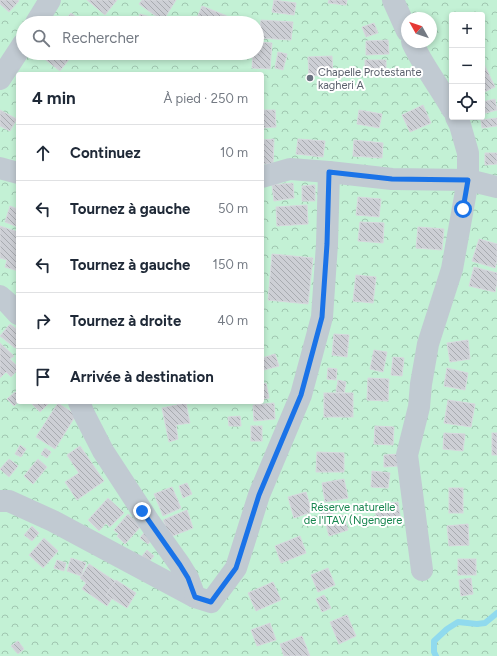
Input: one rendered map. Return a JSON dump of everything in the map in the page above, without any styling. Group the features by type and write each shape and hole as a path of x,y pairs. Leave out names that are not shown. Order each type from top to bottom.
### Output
{"street":[{"path":"40,16 50,0"},
{"path":"393,0 401,18"},
{"path":"415,48 427,71 449,104"},
{"path":"0,79 16,55"},
{"path":"422,570 407,455 419,406 428,344 452,269 468,180 468,153 458,120"},
{"path":"0,168 16,172"},
{"path":"264,176 290,168 392,179 468,180 497,187"},
{"path":"0,501 9,501 53,521 195,597 211,602 236,568 259,495 301,395 322,317 327,244 329,172"},
{"path":"0,296 16,312"},
{"path":"81,404 84,414 103,451 150,523 180,565 188,578 195,597"}],"green space":[{"name":"Réserve naturelle de l'ITAV (Ngengere","path":"0,0 497,0 497,656 0,656"}],"building":[{"path":"0,0 19,1 9,12 0,4"},
{"path":"87,0 117,0 105,15"},
{"path":"142,0 176,0 166,16 156,16 139,4"},
{"path":"274,0 296,3 294,15 272,12"},
{"path":"329,0 347,0 346,5 328,3"},
{"path":"202,6 227,16 198,16"},
{"path":"264,20 293,22 291,40 264,38"},
{"path":"374,23 378,33 366,37 362,27"},
{"path":"388,40 389,54 366,55 366,41"},
{"path":"264,42 272,43 270,69 252,68 253,60 264,60"},
{"path":"278,52 287,54 283,70 275,68"},
{"path":"332,56 333,75 309,76 308,57"},
{"path":"46,60 69,60 60,71"},
{"path":"365,60 386,60 386,73 365,73"},
{"path":"485,66 495,87 485,92"},
{"path":"495,99 497,110 485,113 485,101"},
{"path":"423,105 431,123 410,132 402,115"},
{"path":"0,110 16,118 10,131 0,126"},
{"path":"264,110 275,110 276,127 264,128"},
{"path":"359,110 382,114 379,128 357,124"},
{"path":"497,118 497,126 482,128 481,120"},
{"path":"274,139 273,164 264,164 264,140"},
{"path":"298,139 325,141 323,157 296,154"},
{"path":"354,140 383,143 382,158 353,156"},
{"path":"485,153 497,153 497,164 485,165"},
{"path":"293,183 294,198 274,201 272,185"},
{"path":"315,185 315,201 302,201 302,186"},
{"path":"358,197 381,199 379,217 356,215"},
{"path":"307,205 308,224 277,226 276,207"},
{"path":"10,206 16,208 16,226 5,222"},
{"path":"360,222 384,223 383,243 358,241"},
{"path":"0,226 16,231 16,270 5,267 7,260 0,258"},
{"path":"418,227 444,229 442,250 416,248"},
{"path":"479,239 497,244 497,261 495,268 472,261"},
{"path":"272,254 313,258 308,304 268,300"},
{"path":"474,267 497,273 495,292 469,286"},
{"path":"356,275 376,277 373,303 353,301"},
{"path":"10,324 16,328 16,347 15,348 0,336"},
{"path":"334,334 349,335 347,357 332,355"},
{"path":"468,340 470,359 450,362 447,343"},
{"path":"0,343 14,356 10,359 16,365 16,371 11,377 6,372 0,378"},
{"path":"374,350 387,352 383,372 370,369"},
{"path":"275,354 279,366 264,370 264,357"},
{"path":"393,357 404,358 402,376 391,375"},
{"path":"328,368 337,369 336,380 327,379"},
{"path":"447,368 468,373 465,390 444,386"},
{"path":"368,378 389,379 388,401 367,400"},
{"path":"338,380 346,382 344,393 336,392"},
{"path":"266,383 269,398 264,399 264,384"},
{"path":"15,392 16,393 16,404 14,406 7,399"},
{"path":"324,393 353,393 353,417 324,417"},
{"path":"448,400 475,404 471,427 444,423"},
{"path":"274,403 275,419 254,421 253,405"},
{"path":"32,404 48,404 40,412"},
{"path":"57,404 76,415 55,449 36,437"},
{"path":"186,404 190,423 176,425 178,439 169,442 162,408"},
{"path":"240,416 241,426 229,426 228,417"},
{"path":"251,426 262,426 262,441 251,441"},
{"path":"375,426 394,427 393,445 374,444"},
{"path":"444,433 465,434 463,451 443,449"},
{"path":"492,433 497,433 497,455 492,455"},
{"path":"20,445 26,449 21,457 15,454"},
{"path":"80,446 104,481 77,500 65,482 79,473 67,455"},
{"path":"45,448 51,452 47,458 41,454"},
{"path":"317,452 344,453 344,472 316,472"},
{"path":"399,454 399,466 384,467 384,455"},
{"path":"9,459 18,466 9,477 0,469"},
{"path":"38,459 47,467 33,484 24,476"},
{"path":"372,471 390,473 388,488 371,487"},
{"path":"344,479 348,498 325,502 322,483"},
{"path":"187,483 192,494 183,498 179,486"},
{"path":"172,487 181,508 163,516 154,494"},
{"path":"449,488 463,488 463,513 449,513"},
{"path":"306,492 312,512 294,518 288,497"},
{"path":"108,498 124,513 110,527 106,523 99,531 88,520"},
{"path":"398,502 401,521 377,524 375,505"},
{"path":"332,507 333,517 322,519 320,508"},
{"path":"187,510 193,528 170,537 163,520"},
{"path":"128,514 141,526 125,544 117,536 119,534 114,530"},
{"path":"343,515 348,530 329,536 325,521"},
{"path":"468,524 469,545 449,546 447,526"},
{"path":"32,526 39,533 32,541 24,535"},
{"path":"146,530 154,537 148,544 140,538"},
{"path":"300,536 306,553 281,563 275,546"},
{"path":"44,538 58,551 43,568 29,555"},
{"path":"147,550 154,556 149,562 142,556"},
{"path":"71,558 86,563 81,576 67,571"},
{"path":"458,559 476,559 476,575 458,575"},
{"path":"57,560 66,563 64,571 54,568"},
{"path":"89,564 121,585 107,606 82,589 86,583 80,578"},
{"path":"328,568 335,585 318,592 311,575"},
{"path":"471,578 473,594 461,596 459,580"},
{"path":"116,580 136,593 127,608 106,595"},
{"path":"273,582 281,600 256,611 248,593"},
{"path":"324,595 331,608 322,612 316,599"},
{"path":"347,615 356,636 339,644 330,622"},
{"path":"270,623 276,640 257,646 251,630"},
{"path":"302,636 310,656 284,656 280,644"},
{"path":"18,641 24,649 18,654 11,646"}],"waterway":[{"path":"436,656 434,652 434,641 447,629 458,622 477,624 485,623 497,613"}],"place":[{"name":"Chapelle Protestante kagheri A","path":"310,78"}],"route":[{"path":"142,511 180,565 188,578 195,597 211,602 236,568 259,495 301,395 322,317 327,244 329,172 392,179 468,180 463,209"}]}
